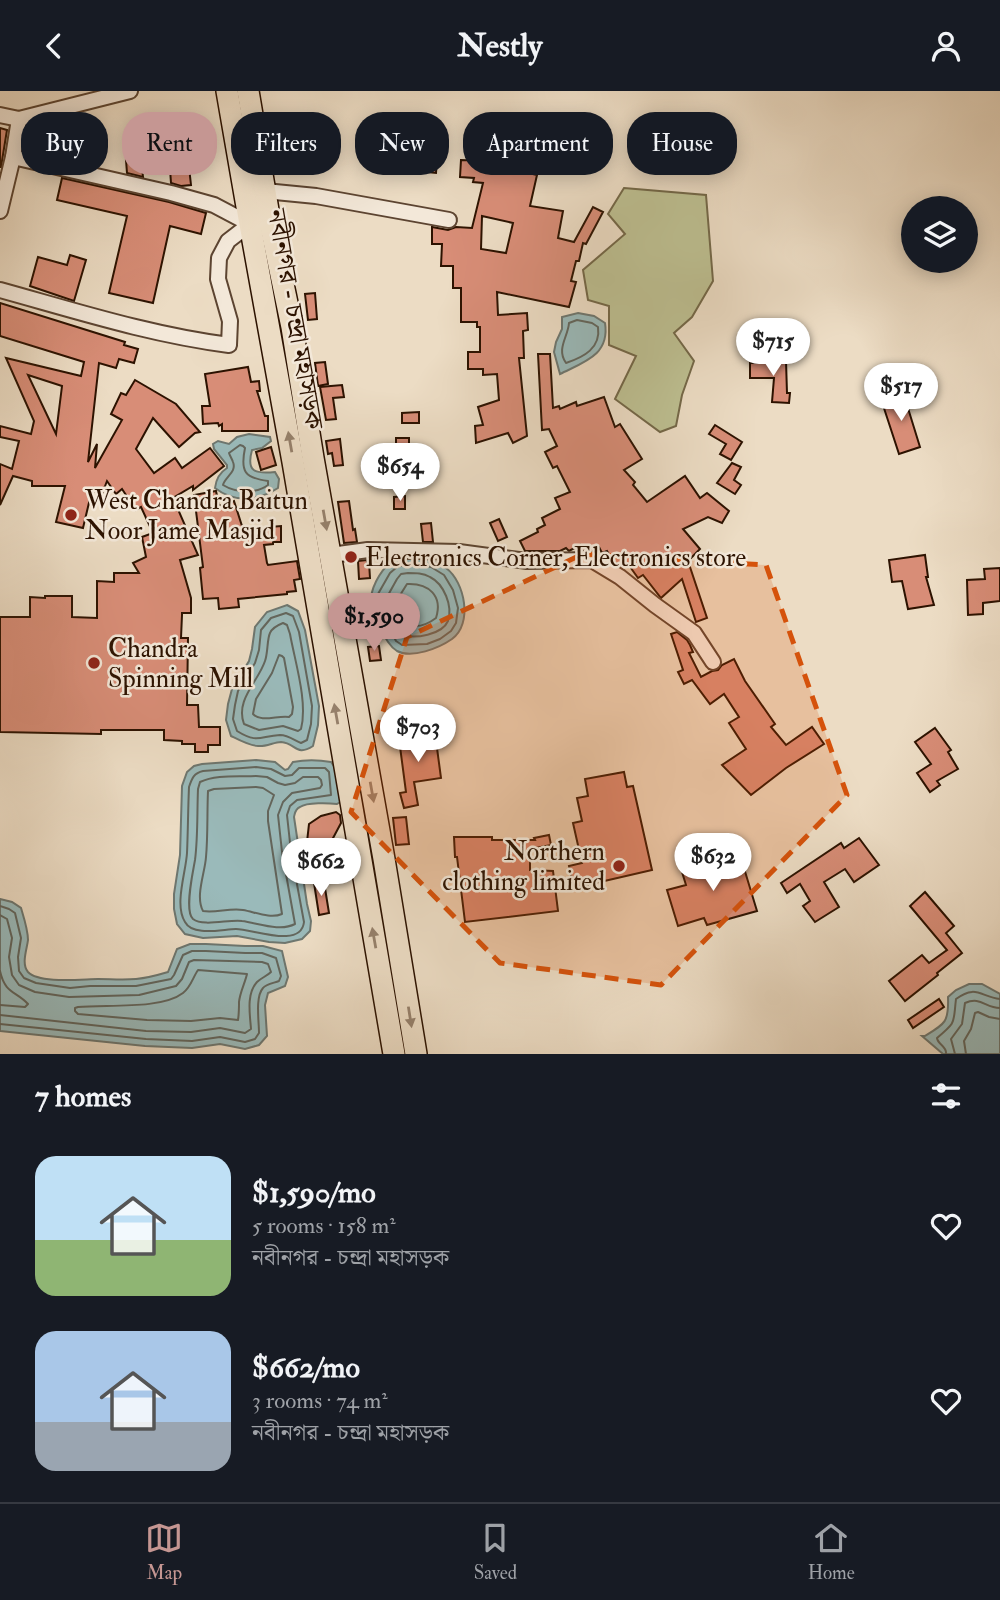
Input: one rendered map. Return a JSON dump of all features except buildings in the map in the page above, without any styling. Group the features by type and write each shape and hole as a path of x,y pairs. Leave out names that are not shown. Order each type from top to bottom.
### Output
{"highway":[{"name":"নবীনগর - চন্দ্রা মহাসড়ক","path":"227,91 296,475 394,1054"},
{"name":"নবীনগর - চন্দ্রা মহাসড়ক","path":"248,91 270,222 292,327 416,1054"}],"street":[{"path":"0,115 19,119 131,91"},
{"path":"0,211 19,119"},
{"path":"0,290 139,328 194,341 229,345 230,321 218,279 219,258 228,241 250,225 214,205 13,157"},
{"path":"265,191 316,196 449,219"},
{"path":"331,555 368,550 459,552 527,561 592,560 620,577 694,633 713,662"}],"highlighted area":[{"path":"583,554 766,565 847,795 661,985 500,963 351,812 407,637"}],"green space":[{"path":"624,188 706,195 713,281 692,317 674,333 694,361 682,395 676,426 660,432 615,399 636,356 609,345 609,306 588,300 583,270 625,234 608,214"}],"water":[{"path":"578,313 594,316 605,323 603,343 593,356 560,374 554,352 562,329 562,317"},
{"path":"249,434 270,437 271,441 262,448 252,450 251,467 257,472 275,472 279,479 278,488 262,496 246,499 230,496 215,488 218,477 227,465 213,444 218,441 229,444 237,437"},
{"path":"406,557 432,561 446,568 458,583 464,603 463,624 452,639 433,649 410,654 397,651 389,644 371,605 376,581 383,570 393,561"},
{"path":"287,605 298,611 305,630 319,706 313,746 303,750 281,742 255,746 244,742 231,736 226,720 232,689 249,661 255,627 267,612"},
{"path":"256,760 275,762 285,770 293,762 307,761 331,762 336,769 340,802 303,805 296,810 294,817 311,921 310,931 302,939 285,943 237,936 203,938 185,934 177,924 174,894 180,855 182,786 187,772 202,764"},
{"path":"0,899 21,908 28,936 26,969 41,978 140,979 168,972 177,949 190,944 263,946 282,951 288,977 285,986 268,993 265,1005 267,1036 259,1045 245,1049 220,1044 192,1048 145,1046 0,1031"},
{"path":"969,984 982,984 1000,994 1000,1054 943,1054 922,1036 944,1021 948,1012 948,997"}],"place":[{"name":"West Chandra Baitun Noor Jame Masjid","path":"71,515"},
{"name":"Electronics Corner, Electronics store","path":"351,557"},
{"name":"Chandra Spinning Mill","path":"94,663"},
{"name":"Northern clothing limited","path":"619,866"}]}
